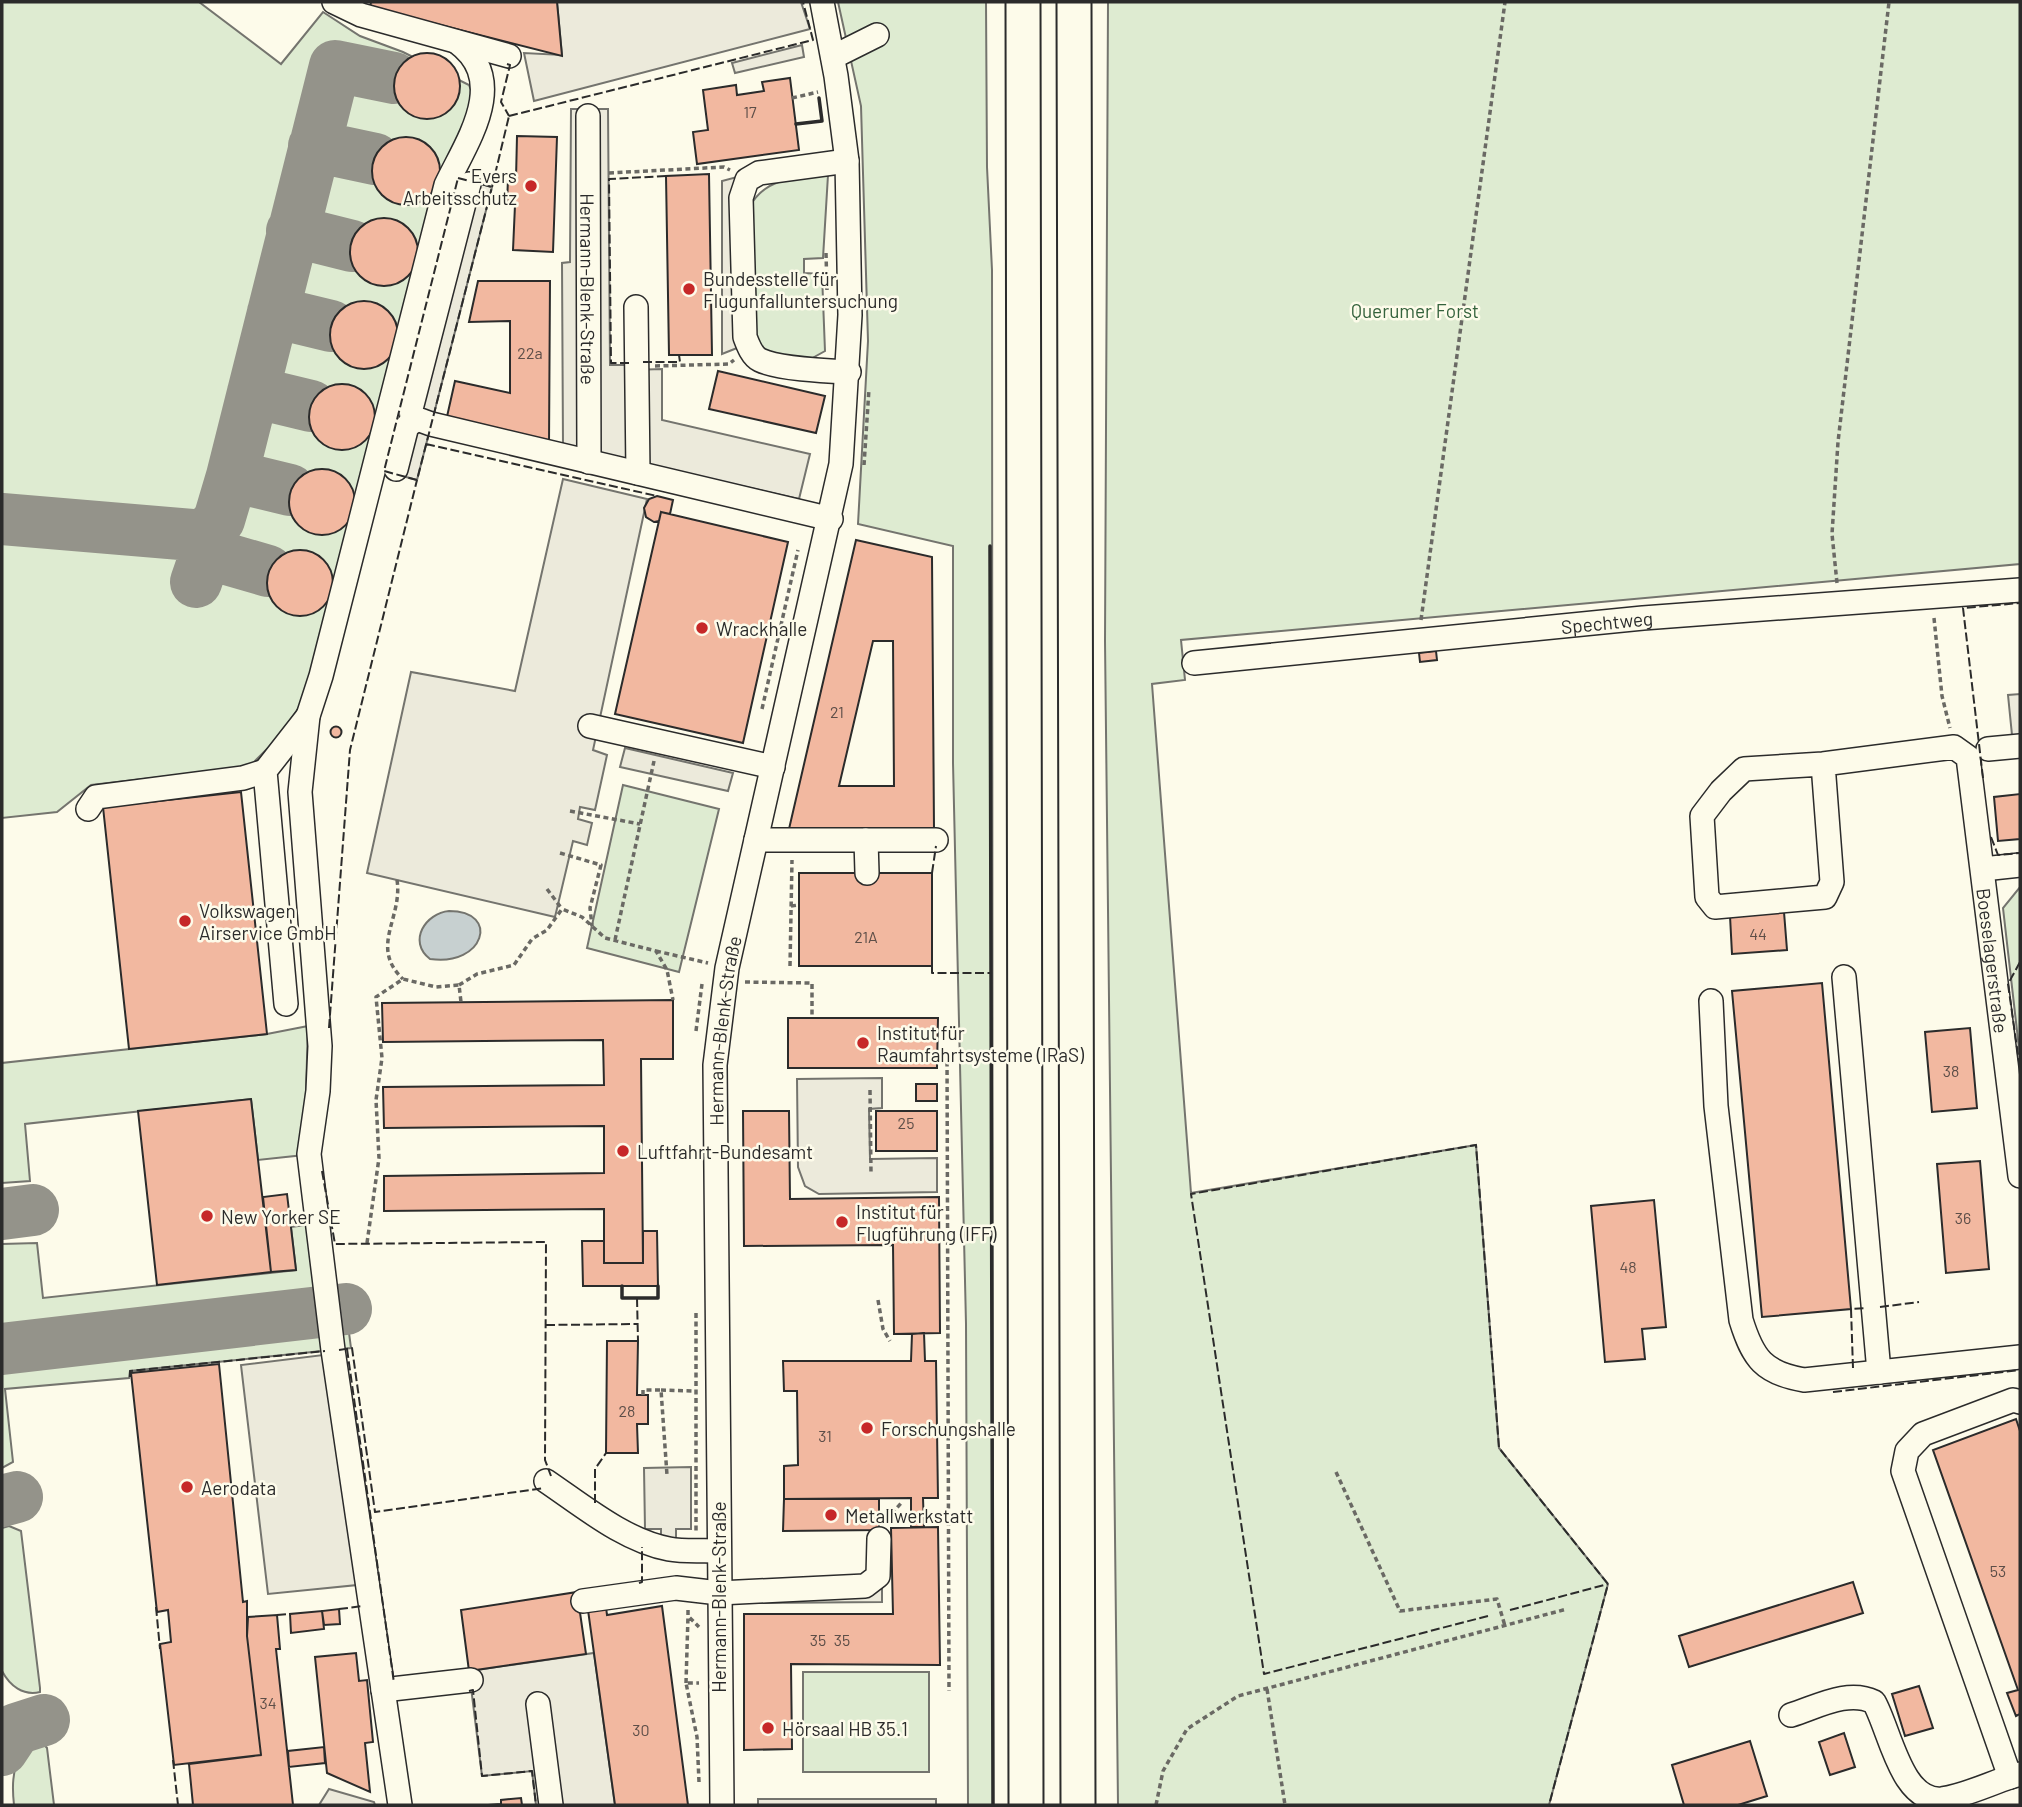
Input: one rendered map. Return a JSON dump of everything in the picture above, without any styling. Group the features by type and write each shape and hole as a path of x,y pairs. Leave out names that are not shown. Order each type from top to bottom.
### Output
{"highway":[{"path":"1023,2 1026,1805"},
{"path":"1074,2 1078,1805"}],"street":[{"path":"334,2 361,15 509,56"},
{"name":"Hermann-Blenk-Straße","path":"722,1805 715,1065 740,974 756,840 831,519 841,464 849,372 847,161 833,57 821,2"},
{"path":"833,57 877,35"},
{"path":"400,1805 333,1350 309,1154 318,1091 320,1046 299,792 308,716 321,676 446,185 482,109 484,92 480,71 457,42"},
{"name":"Hermann-Blenk-Straße","path":"588,116 589,462"},
{"path":"847,161 788,166 759,173 747,180 740,198 745,337 751,350 760,360 849,372"},
{"path":"416,420 411,409 469,184"},
{"path":"636,307 638,473"},
{"path":"396,470 407,426 416,420 831,519"},
{"name":"Spechtweg","path":"1194,663 1418,640 2020,590"},
{"path":"88,809 96,797 243,778 265,771 308,716"},
{"path":"590,726 773,767"},
{"path":"1988,749 2020,746"},
{"path":"1824,764 1832,882 1825,897 1715,906 1707,897 1702,816 1714,799 1744,769 1824,764 1955,747"},
{"name":"Boeselagerstraße","path":"1955,747 1968,757 1974,787 2020,1176"},
{"path":"265,771 286,1004"},
{"path":"756,840 936,840"},
{"path":"866,840 867,873"},
{"path":"1983,869 2020,865"},
{"path":"1844,977 1879,1373"},
{"path":"1711,1001 1716,1106 1741,1320 1749,1346 1763,1365 1781,1376 1804,1380 2020,1357"},
{"path":"1791,1715 1849,1696 1863,1696 1874,1702 1904,1774 1914,1790 1927,1797 1941,1799 2015,1776 1903,1471 1907,1451 1923,1434 2013,1400 2020,1402"},
{"path":"546,1481 591,1512 652,1544 669,1549 718,1551"},
{"path":"583,1601 676,1588 719,1593 865,1586 878,1576 879,1539"},
{"path":"383,1690 471,1681"},
{"path":"538,1704 551,1805"}],"path":[{"path":"1418,640 1447,446 1505,2"},
{"path":"1840,603 1832,534 1838,442 1889,2"},
{"path":"792,98 824,91"},
{"path":"587,175 724,167 747,180"},
{"path":"636,366 729,364 751,350"},
{"path":"1932,598 1942,696 1955,747"},
{"path":"615,940 658,741"},
{"path":"570,811 640,824"},
{"path":"790,966 792,840"},
{"path":"560,853 601,865 590,908 592,928"},
{"path":"397,880 388,955 390,967 403,979 436,987 459,985 477,974 514,965 532,939 547,930 562,909"},
{"path":"547,889 562,909 582,917 592,928 615,940 740,974 811,983 813,1018"},
{"path":"791,906 799,905"},
{"path":"656,951 667,970 673,1000"},
{"path":"740,974 744,990"},
{"path":"367,1243 373,1216 379,1158 376,1100 382,1058 376,997 403,979"},
{"path":"459,985 461,1002"},
{"path":"947,1053 949,1691"},
{"path":"870,1090 871,1173"},
{"path":"878,1300 883,1329 890,1341"},
{"path":"643,1395 643,1390 695,1391"},
{"path":"661,1390 667,1475"},
{"path":"1336,1472 1400,1611 1497,1599 1505,1626"},
{"path":"1156,1805 1163,1771 1187,1729 1238,1696 1567,1609"},
{"path":"688,1616 686,1683 697,1737 699,1791"},
{"path":"686,1683 699,1683"},
{"path":"1267,1689 1285,1805"}],"green space":[{"path":"2,2 199,2 281,64 323,12 360,36 403,52 469,85 476,103 306,697 278,738 249,767 91,785 57,812 2,818"},
{"path":"838,2 986,2 987,167 992,270 993,1805 968,1805 966,1324 953,763 953,546 858,524 868,341 861,106"},
{"name":"Querumer Forst","path":"1108,2 2020,2 2020,564 1181,640 1185,680 1152,684 1191,1193 1476,1145 1499,1448 1608,1584 1549,1805 1118,1805 1105,641"},
{"path":"828,175 823,258 804,259 804,273 822,274 825,351 807,361 765,351 756,341 750,206 765,189 784,180"},
{"path":"623,785 719,809 679,972 587,948"},
{"path":"2020,887 2020,1057 2003,908"},
{"path":"308,1026 304,1155 258,1160 251,1099 25,1124 30,1181 2,1183 2,1063 267,1034"},
{"path":"313,1224 322,1295 2,1332 2,1244 37,1243 43,1298 296,1270 291,1227"},
{"path":"348,1325 351,1348 130,1371 129,1378 5,1389 13,1462 2,1468 2,1365"},
{"path":"9,1526 21,1531 40,1692 28,1693 18,1689 2,1671 2,1528"},
{"path":"803,1672 929,1672 929,1772 803,1772"},
{"path":"42,1742 47,1748 54,1805 14,1805 14,1776 19,1760 32,1747"}],"shaded area":[{"path":"557,2 801,2 810,29 534,101 524,53 562,55"},
{"path":"802,45 804,57 735,73 732,63"},
{"path":"571,109 608,109 610,365 630,365 631,370 662,369 662,420 810,454 799,499 563,446 562,263 570,262"},
{"path":"737,177 737,348 722,354 722,181"},
{"path":"458,178 492,187 417,480 384,471"},
{"path":"563,479 647,499 593,750 607,755 595,810 580,807 578,819 592,823 587,845 573,841 555,917 367,873 411,672 515,691"},
{"path":"2020,694 2020,735 2012,735 2008,695"},
{"path":"625,748 733,773 728,791 620,767"},
{"path":"449,911 465,913 476,920 480,928 479,938 463,955 448,959 430,959 420,944 422,929 433,917"},
{"path":"882,1078 882,1108 869,1109 870,1159 937,1158 937,1192 819,1194 805,1186 798,1167 797,1079"},
{"path":"323,1355 357,1585 268,1594 241,1365"},
{"path":"691,1467 691,1529 676,1529 676,1539 661,1537 661,1529 645,1529 644,1468"},
{"path":"882,1587 882,1602 758,1603 758,1591"},
{"path":"594,1653 615,1805 536,1805 532,1771 482,1776 469,1671"},
{"path":"329,1789 374,1802 375,1805 319,1805"},
{"path":"758,1799 936,1799 936,1805 758,1805"}],"building":[{"path":"371,2 557,2 562,56 370,7"},
{"path":"420,53 434,53 446,58 455,67 460,86 458,99 451,110 434,119 420,119 408,114 399,105 394,93 394,79 399,67 408,58"},
{"path":"790,78 799,150 697,164 693,132 708,130 703,90 736,85 737,95 764,91 762,82"},
{"name":"Evers Arbeitsschutz","path":"517,136 557,137 553,252 513,250 515,205 507,205 508,178 516,179"},
{"path":"406,137 419,140 430,147 437,158 440,171 437,184 430,195 419,202 406,205 393,202 382,195 375,184 372,171 375,158 382,147 393,140"},
{"name":"Bundesstelle für Flugunfalluntersuchung","path":"709,174 712,355 669,355 666,176"},
{"path":"384,218 397,221 408,228 415,239 418,252 415,265 408,276 397,283 384,286 371,283 360,276 353,265 350,252 353,239 360,228 371,221"},
{"path":"478,281 550,281 549,445 446,421 455,381 510,393 510,321 469,322"},
{"path":"364,301 377,304 388,311 395,322 398,335 395,348 388,359 377,366 364,369 351,366 340,359 333,348 330,335 333,322 340,311 351,304"},
{"path":"718,371 825,396 816,433 709,409"},
{"path":"335,384 349,384 361,389 370,398 375,417 373,430 366,441 349,450 335,450 323,445 314,436 309,424 309,410 314,398 323,389"},
{"path":"315,469 329,469 341,474 350,483 355,502 353,515 346,526 329,535 315,535 303,530 294,521 289,509 289,495 294,483 303,474"},
{"path":"657,496 673,500 670,514 661,512 659,521 654,522 646,517 644,508 649,499"},
{"name":"Wrackhalle","path":"661,512 788,542 743,743 615,714"},
{"path":"856,540 932,557 934,829 789,829","holes":["873,641 893,641 894,786 839,786"]},
{"path":"293,550 307,550 319,555 328,564 333,583 331,596 324,607 307,616 293,616 281,611 272,602 267,590 267,576 272,564 281,555"},
{"path":"1436,651 1437,660 1420,662 1419,653"},
{"path":"336,726 342,732 336,738 330,732"},
{"name":"Volkswagen Airservice GmbH","path":"241,792 267,1034 129,1049 103,807"},
{"path":"2020,794 2020,839 1998,841 1994,797"},
{"path":"799,873 932,873 932,966 799,966"},
{"path":"1784,912 1787,950 1732,954 1730,916"},
{"path":"1822,983 1851,1309 1762,1317 1732,991"},
{"name":"Luftfahrt-Bundesamt","path":"673,1000 673,1059 641,1059 643,1263 604,1263 604,1209 384,1211 384,1176 604,1173 604,1126 384,1128 383,1087 604,1085 603,1040 383,1042 382,1003"},
{"name":"Institut für Raumfahrtsysteme (IRaS)","path":"788,1018 938,1018 937,1068 788,1068"},
{"path":"1970,1028 1977,1108 1932,1112 1925,1032"},
{"path":"916,1084 937,1084 937,1101 916,1101"},
{"name":"New Yorker SE","path":"251,1099 271,1272 157,1285 138,1111"},
{"name":"Institut für Flugführung (IFF)","path":"743,1111 789,1111 790,1199 939,1197 940,1333 894,1334 893,1245 744,1246"},
{"path":"876,1111 937,1111 937,1151 876,1151"},
{"path":"1980,1161 1989,1269 1946,1273 1937,1164"},
{"path":"287,1194 296,1270 271,1272 263,1197"},
{"path":"1654,1200 1666,1327 1642,1329 1645,1359 1605,1362 1591,1206"},
{"path":"643,1231 657,1231 658,1286 583,1286 582,1241 604,1241 604,1263 643,1263"},
{"name":"Forschungshalle","path":"924,1333 925,1361 936,1361 938,1498 923,1498 924,1527 911,1527 911,1498 784,1499 784,1466 798,1465 797,1391 784,1391 783,1361 911,1361 912,1334"},
{"path":"607,1341 638,1341 637,1395 648,1395 648,1424 637,1424 638,1453 606,1453"},
{"name":"Aerodata","path":"219,1364 243,1602 247,1601 247,1636 261,1755 174,1765 160,1644 171,1642 168,1610 157,1612 131,1373"},
{"path":"2016,1419 2020,1431 2020,1714 2016,1716 2007,1693 2018,1690 1933,1450"},
{"name":"Metallwerkstatt","path":"784,1499 879,1499 879,1530 783,1531"},
{"path":"938,1527 940,1665 791,1664 792,1749 744,1750 744,1614 893,1614 891,1528"},
{"path":"1853,1582 1863,1613 1689,1667 1679,1636"},
{"path":"577,1592 586,1654 469,1671 461,1610"},
{"path":"662,1606 688,1805 615,1805 588,1610 606,1607 607,1615"},
{"path":"339,1609 340,1624 324,1625 322,1611"},
{"path":"322,1611 324,1629 291,1633 290,1614"},
{"path":"277,1615 280,1649 276,1649 293,1805 193,1805 189,1764 261,1755 247,1636 248,1617"},
{"path":"356,1653 359,1681 367,1680 373,1742 365,1743 370,1792 327,1773 315,1657"},
{"path":"1919,1686 1933,1728 1905,1736 1892,1694"},
{"path":"1844,1733 1855,1767 1830,1775 1819,1742"},
{"path":"1750,1741 1767,1796 1738,1805 1684,1805 1672,1765"},
{"path":"324,1747 325,1763 289,1767 288,1751"},
{"path":"521,1798 522,1805 488,1805 501,1804 501,1800"}],"taxiway":[{"path":"196,582 206,553 205,536 219,520 232,476 335,66 394,78"},
{"path":"314,146 375,159"},
{"path":"292,231 352,246"},
{"path":"273,312 331,326"},
{"path":"253,392 311,406"},
{"path":"232,476 290,490"},
{"path":"2,519 205,536"},
{"path":"206,553 268,571"},
{"path":"2,1214 33,1210"},
{"path":"2,1349 346,1309"},
{"path":"2,1501 17,1497"},
{"path":"2,1750 16,1729 44,1720"}],"fence":[{"path":"509,116 813,40 803,2"},
{"path":"507,64 510,65 501,102 509,116"},
{"path":"492,187 509,116"},
{"path":"629,363 611,363 609,179 666,176"},
{"path":"458,178 492,187 417,480 384,471 458,178"},
{"path":"643,362 680,362 679,355"},
{"path":"426,444 657,496"},
{"path":"329,1028 350,750 417,480"},
{"path":"1983,778 1963,608 2020,603"},
{"path":"1991,837 1998,855 2020,853"},
{"path":"932,873 936,846"},
{"path":"2020,962 2008,984 2020,1069"},
{"path":"932,966 932,973 990,973"},
{"path":"1488,1616 1264,1674 1191,1194 1476,1145 1499,1448 1608,1584 1549,1805"},
{"path":"322,1171 335,1244 546,1242 545,1460 551,1476"},
{"path":"637,1298 638,1341"},
{"path":"1880,1307 1919,1302"},
{"path":"1853,1368 1851,1309 1866,1308"},
{"path":"546,1325 638,1324"},
{"path":"339,1350 352,1348 375,1512 544,1488"},
{"path":"347,1349 394,1683"},
{"path":"130,1377 130,1371 325,1351"},
{"path":"1833,1392 2020,1370"},
{"path":"595,1503 595,1469 606,1453"},
{"path":"639,1583 642,1582 642,1547"},
{"path":"1510,1610 1608,1584"},
{"path":"339,1609 363,1606"},
{"path":"156,1607 160,1649"},
{"path":"277,1615 290,1614"},
{"path":"469,1691 473,1690 482,1776 532,1771 536,1805"},
{"path":"173,1760 178,1805"}],"wall":[{"path":"796,124 822,121 819,98"},
{"path":"990,546 993,1805"},
{"path":"622,1286 622,1298 658,1298 658,1286"}],"place":[{"name":"Evers Arbeitsschutz","path":"531,186"},
{"name":"Bundesstelle für Flugunfalluntersuchung","path":"689,289"},
{"name":"Wrackhalle","path":"702,628"},
{"name":"Volkswagen Airservice GmbH","path":"185,921"},
{"name":"Institut für Raumfahrtsysteme (IRaS)","path":"863,1043"},
{"name":"Luftfahrt-Bundesamt","path":"623,1151"},
{"name":"New Yorker SE","path":"207,1216"},
{"name":"Institut für Flugführung (IFF)","path":"842,1222"},
{"name":"Forschungshalle","path":"867,1428"},
{"name":"Aerodata","path":"187,1487"},
{"name":"Metallwerkstatt","path":"831,1515"},
{"name":"Hörsaal HB 35.1","path":"768,1728"}]}
